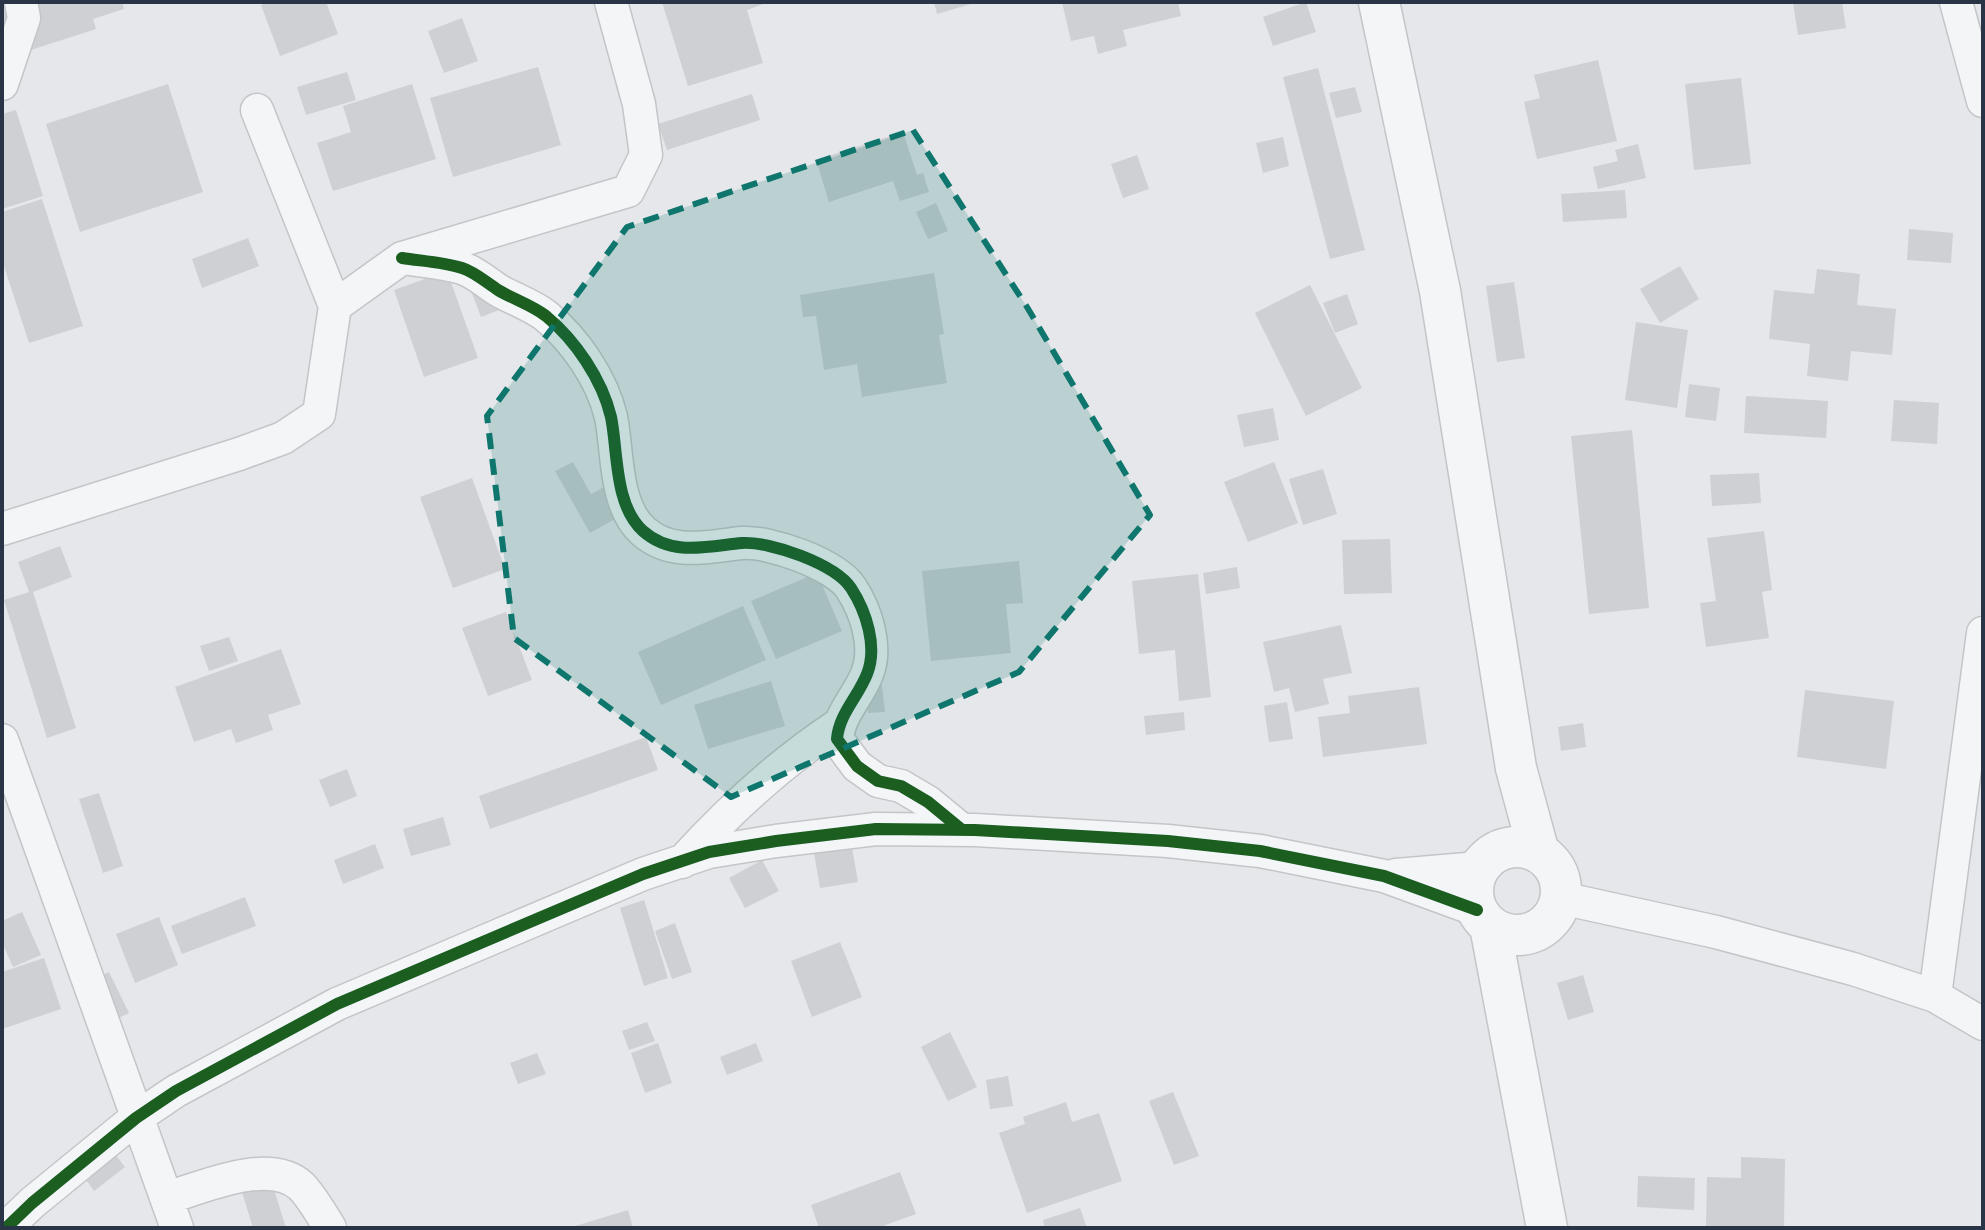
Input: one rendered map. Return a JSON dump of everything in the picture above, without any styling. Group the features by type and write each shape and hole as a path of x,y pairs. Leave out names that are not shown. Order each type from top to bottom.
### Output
{"street":[{"path":"2,84 24,18 21,2"},
{"path":"335,306 402,258 628,191 646,155 639,104 611,2"},
{"path":"1379,2 1440,291 1516,768 1539,853"},
{"path":"1956,2 1983,101"},
{"path":"2,529 239,454 283,438 319,414 335,306 257,110"},
{"path":"402,258 464,268 544,314 573,343 593,375 610,416 625,503 643,531 666,544 702,550 745,542 792,553 815,559 850,585 871,628 868,672 838,725 837,739 857,766 878,781 901,786 928,802 962,830"},
{"path":"1935,996 1983,633"},
{"path":"682,862 755,788 795,754 838,725"},
{"path":"2,740 172,1213 243,1175 280,1174 300,1186 330,1228"},
{"path":"1516,768 1488,860 1474,882 1473,896 1484,918 1547,1228"},
{"path":"6,1228 136,1118 176,1091 337,1004 643,874 709,852 876,829 962,830 1168,841 1260,851 1384,876 1484,918 1504,934 1520,935 1536,932 1552,918 1561,898 1560,880 1552,864 1539,853 1518,847 1488,860 1384,876"},
{"path":"1561,898 1716,932 1853,969 1935,996 1983,1024"},
{"path":"1509,1031 1536,932"}],"highlighted area":[{"path":"913,130 1027,307 1150,515 1019,672 731,797 514,638 487,416 627,227"}],"building":[{"path":"2,2 122,2 124,9 93,19 96,29 6,58 2,45"},
{"path":"270,2 326,2 338,34 280,56 261,5"},
{"path":"662,2 769,2 747,10 763,63 688,86"},
{"path":"934,2 974,2 974,3 937,14"},
{"path":"1062,2 1178,2 1181,16 1123,30 1127,46 1098,54 1094,36 1071,41"},
{"path":"1306,2 1316,32 1273,46 1263,17"},
{"path":"1842,2 1846,28 1798,35 1793,3"},
{"path":"462,18 478,61 444,73 428,31"},
{"path":"1598,60 1617,141 1537,159 1524,102 1540,98 1534,75"},
{"path":"538,67 561,145 453,177 430,98"},
{"path":"1318,68 1365,250 1330,259 1283,77"},
{"path":"347,72 356,100 306,115 297,87"},
{"path":"1741,78 1751,164 1694,170 1685,84"},
{"path":"168,84 203,192 80,232 46,124"},
{"path":"412,84 436,159 333,191 317,143 351,132 343,106"},
{"path":"1355,87 1362,112 1336,118 1329,93"},
{"path":"752,94 760,120 667,150 658,124"},
{"path":"16,110 43,196 2,209 2,114"},
{"path":"903,132 917,175 923,173 929,192 900,201 893,181 829,202 816,160"},
{"path":"1283,137 1289,166 1263,173 1256,143"},
{"path":"1638,144 1646,178 1598,189 1593,167 1618,161 1615,150"},
{"path":"1137,155 1149,189 1123,198 1111,164"},
{"path":"1625,190 1627,218 1563,222 1561,194"},
{"path":"42,199 83,326 29,343 2,260 2,212"},
{"path":"936,203 948,231 928,239 916,212"},
{"path":"1909,229 1953,233 1951,263 1907,260"},
{"path":"248,238 259,266 202,288 192,259"},
{"path":"1680,266 1699,299 1660,323 1640,289"},
{"path":"1817,269 1860,274 1857,305 1896,309 1892,355 1851,351 1848,381 1807,376 1810,344 1769,339 1774,290 1814,294"},
{"path":"447,271 478,358 424,377 394,290"},
{"path":"934,273 944,334 939,335 947,383 862,397 857,364 824,370 816,316 803,317 800,295"},
{"path":"467,280 507,307 481,317"},
{"path":"1514,282 1525,358 1497,362 1486,286"},
{"path":"1310,285 1362,388 1306,416 1255,313"},
{"path":"1347,294 1358,324 1335,333 1323,303"},
{"path":"1636,322 1688,330 1677,408 1625,400"},
{"path":"1689,384 1720,388 1716,421 1685,417"},
{"path":"1746,396 1828,401 1826,438 1744,433"},
{"path":"1894,400 1939,403 1937,444 1891,441"},
{"path":"1273,408 1279,440 1244,447 1237,415"},
{"path":"1632,430 1649,608 1589,614 1571,436"},
{"path":"573,462 591,494 606,486 622,515 590,533 555,471"},
{"path":"1274,462 1298,523 1248,542 1224,482"},
{"path":"1323,469 1337,514 1303,525 1289,479"},
{"path":"1759,473 1761,503 1712,506 1710,475"},
{"path":"472,478 505,569 453,588 420,497"},
{"path":"1764,531 1772,590 1762,592 1769,638 1706,647 1700,603 1716,601 1707,538"},
{"path":"1390,539 1392,593 1344,594 1342,540"},
{"path":"60,546 72,577 33,592 76,728 47,738 4,600 29,592 18,562"},
{"path":"1019,561 1023,603 1006,604 1011,653 931,661 922,571"},
{"path":"1237,567 1240,588 1206,594 1203,573"},
{"path":"817,573 842,631 776,659 751,601"},
{"path":"1198,574 1211,697 1179,701 1175,650 1139,654 1132,581"},
{"path":"743,606 766,660 661,705 638,652"},
{"path":"506,612 532,680 488,696 462,628"},
{"path":"1341,625 1352,673 1323,679 1329,704 1295,712 1289,688 1274,692 1263,642"},
{"path":"229,637 238,661 209,671 200,646"},
{"path":"281,649 301,704 268,715 273,730 236,743 231,729 194,742 175,687"},
{"path":"771,681 785,726 708,749 694,705"},
{"path":"882,685 885,712 868,713 865,687"},
{"path":"1419,687 1427,744 1323,757 1318,717 1350,713 1348,696"},
{"path":"1805,690 1894,701 1886,769 1797,757"},
{"path":"1287,702 1293,739 1269,742 1264,706"},
{"path":"1184,712 1185,730 1146,735 1144,716"},
{"path":"1583,723 1586,747 1561,751 1558,727"},
{"path":"646,737 658,770 490,829 479,796"},
{"path":"347,769 357,796 330,807 319,780"},
{"path":"99,793 123,866 103,873 79,799"},
{"path":"443,817 451,845 411,856 403,829"},
{"path":"375,844 384,868 343,884 334,860"},
{"path":"852,847 858,882 820,888 814,853"},
{"path":"762,860 779,891 745,908 729,878"},
{"path":"245,897 256,926 182,954 171,926"},
{"path":"644,900 668,978 644,986 620,908"},
{"path":"22,912 41,955 13,967 2,942 2,921"},
{"path":"159,917 178,965 135,983 116,934"},
{"path":"675,923 692,972 672,979 655,931"},
{"path":"840,942 862,997 812,1017 791,961"},
{"path":"44,958 61,1009 2,1029 2,972"},
{"path":"109,972 129,1013 100,1027 80,986"},
{"path":"1583,975 1594,1012 1568,1020 1557,983"},
{"path":"647,1022 655,1041 629,1050 622,1031"},
{"path":"950,1032 977,1087 948,1101 921,1047"},
{"path":"658,1043 672,1083 645,1093 631,1053"},
{"path":"756,1043 763,1061 727,1075 720,1057"},
{"path":"537,1053 546,1074 518,1084 510,1063"},
{"path":"1008,1076 1013,1106 990,1109 986,1080"},
{"path":"1173,1092 1199,1156 1174,1165 1149,1101"},
{"path":"1066,1102 1072,1122 1099,1113 1122,1181 1027,1213 999,1133 1025,1124 1023,1117"},
{"path":"111,1149 125,1167 94,1191 81,1173"},
{"path":"1741,1157 1785,1159 1784,1228 1706,1226 1707,1177 1741,1178"},
{"path":"900,1172 916,1214 877,1228 819,1228 811,1205"},
{"path":"269,1173 286,1228 253,1228 239,1182"},
{"path":"1638,1176 1695,1178 1694,1210 1637,1207"},
{"path":"1080,1208 1087,1228 1045,1228 1043,1220"},
{"path":"628,1210 633,1228 572,1228 572,1227"}],"cycle path":[{"path":"402,258 467,270 541,312 567,337 586,361 607,403 622,492 627,507 643,531 654,539 678,547 742,543 769,546 817,563 843,579 861,607 869,630 871,652 867,674 841,722 837,739 857,766 878,781 901,786 928,802 962,830"},
{"path":"6,1228 136,1118 176,1091 337,1004 643,874 709,852 876,829 975,830 1168,841 1260,851 1384,876 1477,910"}]}
